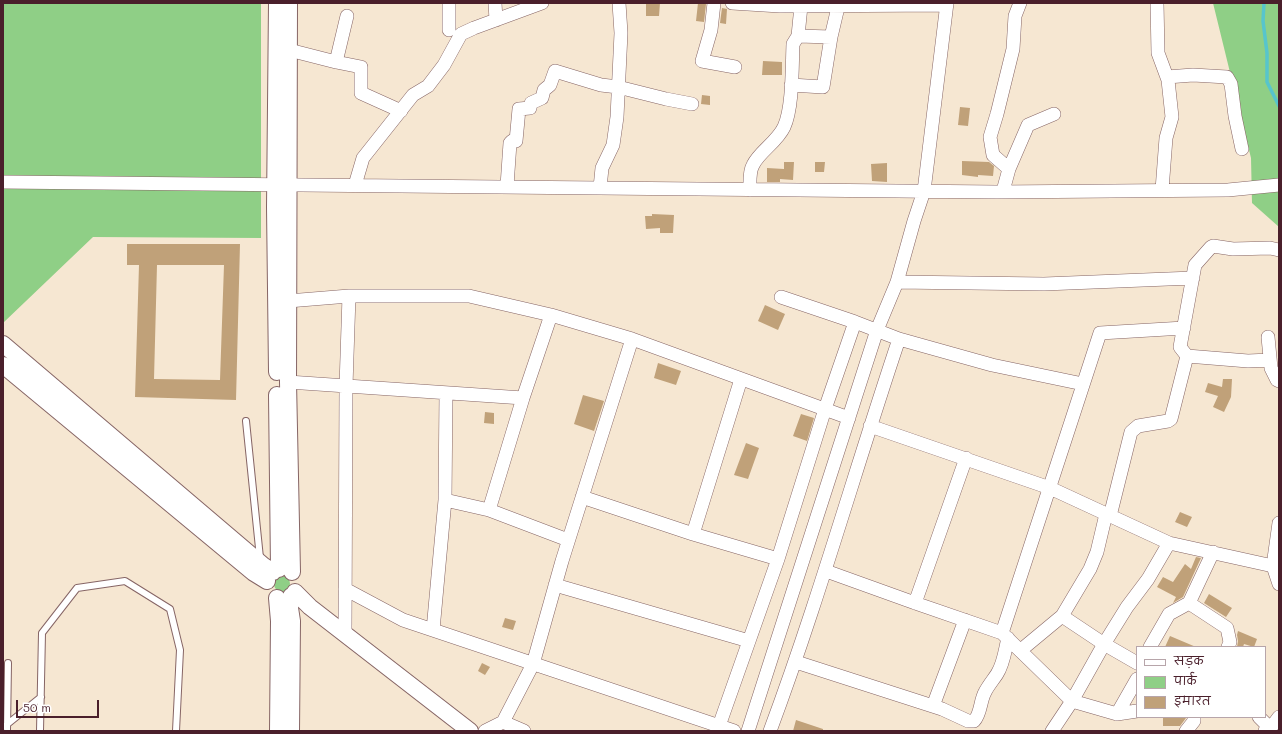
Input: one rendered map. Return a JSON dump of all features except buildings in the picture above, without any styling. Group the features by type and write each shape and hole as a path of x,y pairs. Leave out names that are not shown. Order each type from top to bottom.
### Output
{"street":[{"path":"276,3 282,185 288,301 288,382 278,574 267,587 270,593 288,596 310,607 470,731"},
{"path":"278,574 282,185 289,50 289,3"},
{"path":"449,3 449,30"},
{"path":"495,3 496,20"},
{"path":"355,185 363,158 413,95 428,86 444,65 461,34 542,3"},
{"path":"600,188 602,168 613,145 621,33 620,3"},
{"path":"714,3 711,30 702,61 735,67"},
{"path":"732,3 780,6 838,4 947,4 924,191 897,282 878,330 748,731"},
{"path":"1009,170 993,155 990,137 997,114 1012,49 1015,16 1020,3"},
{"path":"1156,3 1158,53 1167,77 1172,117 1166,138 1162,190"},
{"path":"791,85 824,87 831,37 838,4"},
{"path":"750,190 753,165 777,138 784,127 788,113 794,44 798,36 801,6"},
{"path":"336,62 347,16"},
{"path":"798,36 831,37"},
{"path":"289,50 361,67 361,93 401,110"},
{"path":"507,186 510,143 512,141 516,141 519,108 530,108 530,103 542,98 544,90 550,85 555,71 601,85 618,87 692,104"},
{"path":"1167,77 1193,74 1227,77 1231,84 1235,116 1242,150"},
{"path":"1003,191 1009,170 1028,125 1054,114"},
{"path":"3,182 924,191 1228,190 1279,185"},
{"path":"1270,360 1250,361 1187,356 1180,347 1195,265 1213,246 1232,250 1270,248 1279,250"},
{"path":"897,282 1044,284 1193,278"},
{"path":"288,301 349,296 469,296 552,315 632,339 849,418"},
{"path":"345,634 346,386 349,296"},
{"path":"781,296 878,330 899,339 992,365 1083,384"},
{"path":"489,510 523,398 552,315"},
{"path":"719,726 778,559 825,409 855,322"},
{"path":"796,662 933,706 968,721 974,721 978,718 981,700 985,691 998,673 1002,664 1005,635 1100,333 1184,328"},
{"path":"1268,337 1271,368 1279,381"},
{"path":"485,731 503,722 533,664 568,540 632,339"},
{"path":"770,731 796,662 826,571 870,426 899,339"},
{"path":"3,344 260,561 278,574"},
{"path":"1021,650 1062,616 1090,569 1097,552 1131,432 1138,426 1168,422 1171,419 1187,356"},
{"path":"3,365 254,573 295,575 297,586 288,596 279,621 278,731"},
{"path":"693,534 741,379"},
{"path":"288,382 523,398"},
{"path":"433,630 445,500 446,393"},
{"path":"870,426 1050,488 1162,540 1273,566"},
{"path":"915,603 966,458"},
{"path":"582,497 693,534 778,559"},
{"path":"445,500 489,510 568,540"},
{"path":"1279,523 1278,540 1273,566 1279,584"},
{"path":"1052,731 1072,701 1100,641 1148,579 1162,540"},
{"path":"1151,646 1169,614 1189,603 1213,552"},
{"path":"826,571 1005,635 1056,687 1072,701 1117,714 1136,711"},
{"path":"555,585 749,641"},
{"path":"345,589 403,620 734,731"},
{"path":"288,596 290,731"},
{"path":"1189,603 1227,628 1230,642 1228,646"},
{"path":"1062,616 1136,662"},
{"path":"933,706 965,620"},
{"path":"1117,714 1136,681"},
{"path":"1186,731 1194,721 1194,718"},
{"path":"503,722 524,731"}],"lane":[{"path":"246,421 260,561"},
{"path":"40,731 42,633 77,588 125,581 170,609 180,650 176,731"},
{"path":"5,728 8,663"},
{"path":"5,728 41,697"}],"green space":[{"path":"3,3 261,3 261,238 93,237 3,323"},
{"path":"1213,3 1279,3 1279,227 1252,203 1251,158"},
{"path":"279,576 285,576 290,581 288,590 285,592 279,592 274,587 274,581"}],"waterway":[{"path":"1264,3 1263,21 1267,53 1267,82 1279,106"}]}
